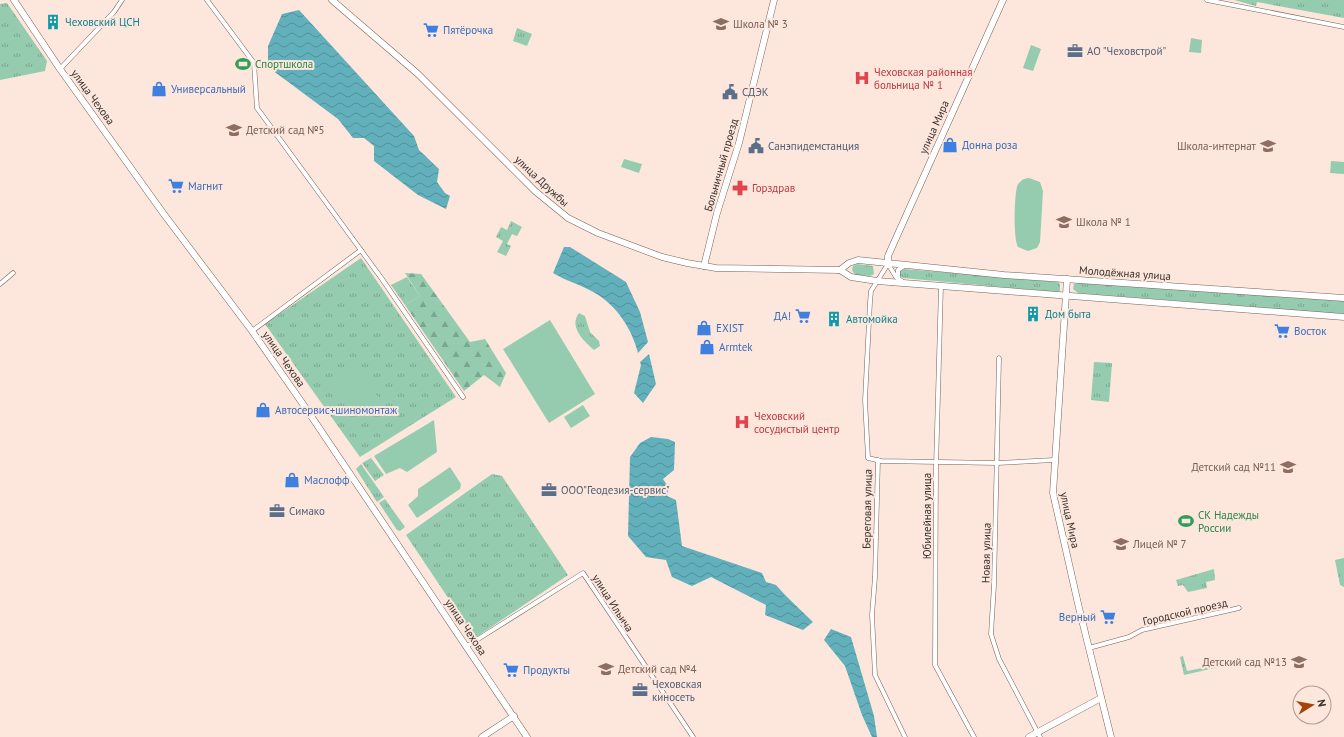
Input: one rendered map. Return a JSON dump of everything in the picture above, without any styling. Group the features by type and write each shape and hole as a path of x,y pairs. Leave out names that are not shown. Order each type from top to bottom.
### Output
{"street":[{"name":"улица Чехова","path":"14,0 60,69 160,209 252,331 335,450 527,737"},
{"path":"60,69 114,12 122,0"},
{"path":"207,0 254,63 257,108 361,250 463,397"},
{"name":"улица Дружбы","path":"332,0 418,74 535,191 568,218 598,233 649,252 704,266 716,268 840,270 851,277 877,281"},
{"name":"Больничный проезд","path":"704,266 717,213 739,143 774,0"},
{"name":"улица Мира","path":"888,264 888,256 910,204 1003,0"},
{"path":"1207,0 1344,27"},
{"path":"252,331 361,250"},
{"path":"840,270 849,263 858,260 888,264 896,277 904,282"},
{"name":"Молодёжная улица","path":"888,264 1067,279 1344,298"},
{"name":"Береговая улица","path":"888,264 871,291 865,400 868,458 878,460 872,615 875,675 906,737"},
{"path":"904,266 898,270 897,274 904,282"},
{"path":"0,284 13,273"},
{"name":"улица Мира","path":"1067,279 1053,493 1111,737"},
{"path":"877,281 1344,317"},
{"name":"Юбилейная улица","path":"940,286 936,462 934,664 974,737"},
{"name":"Новая улица","path":"999,358 994,585 991,634 999,658 1039,735"},
{"path":"878,460 997,463 1054,460"},
{"name":"улица Ильича","path":"467,646 583,572 692,737"},
{"name":"Городской проезд","path":"1089,648 1129,637 1142,630 1239,608"},
{"path":"1029,737 1039,735 1101,698"},
{"path":"482,737 514,716"}],"green space":[{"path":"1234,0 1344,0 1344,18 1257,2 1256,6"},
{"path":"7,3 47,61 45,71 0,80 0,4"},
{"path":"517,28 532,34 527,46 513,41"},
{"path":"1191,38 1202,40 1201,53 1189,52"},
{"path":"1031,45 1041,49 1033,71 1023,68"},
{"path":"624,159 642,164 639,173 621,167"},
{"path":"1331,161 1344,162 1344,174 1330,173"},
{"path":"1029,178 1040,182 1043,191 1040,242 1037,248 1028,251 1018,247 1016,243 1015,216 1018,184 1020,181"},
{"path":"511,221 522,227 517,236 512,234 507,244 511,246 506,256 497,252 503,241 496,237 501,227 507,230"},
{"path":"361,258 456,397 360,457 265,324"},
{"path":"857,264 873,266 874,274 870,276 855,275 852,270 853,266"},
{"path":"904,269 1058,282 1060,284 1060,291 1057,292 903,278 900,276 900,271"},
{"path":"405,273 421,274 470,342 485,339 506,373 500,387 484,375 464,391 405,305 420,296"},
{"path":"407,277 420,296 405,305 391,285"},
{"path":"1082,282 1344,301 1344,314 1078,293 1073,289 1074,284"},
{"path":"579,313 585,316 590,332 599,341 600,346 594,350 579,334 575,324"},
{"path":"550,320 595,394 549,423 503,349"},
{"path":"1094,362 1112,363 1109,402 1091,400"},
{"path":"356,367 381,401 360,417 335,382"},
{"path":"583,405 590,416 571,428 564,417"},
{"path":"434,420 437,452 407,472 400,468 386,474 374,456"},
{"path":"371,458 384,475 375,481 362,463"},
{"path":"361,464 384,497 377,502 356,469"},
{"path":"450,467 461,484 460,489 417,518 408,505 418,496 418,489"},
{"path":"492,474 502,476 568,575 475,638 406,535"},
{"path":"385,499 405,527 400,531 397,530 379,503"},
{"path":"1344,558 1344,587 1340,585 1335,560"},
{"path":"1214,569 1215,580 1206,582 1207,588 1188,592 1183,585 1178,586 1176,580"},
{"path":"1183,656 1187,671 1232,662 1232,664 1184,675 1180,657"}],"water":[{"path":"299,10 414,136 419,150 439,169 437,182 445,193 450,196 446,209 418,195 374,161 374,146 364,138 353,138 338,119 268,67 268,46 282,14"},
{"path":"564,247 570,247 626,282 640,312 648,342 638,353 628,327 610,304 590,290 553,273"},
{"path":"649,354 656,384 643,403 634,393 641,365 640,362"},
{"path":"651,437 668,439 675,442 674,470 663,479 669,488 667,496 676,500 682,546 762,573 766,582 776,585 813,622 803,630 765,615 766,605 711,577 692,586 672,577 666,560 646,557 628,536 630,457 640,443"},
{"path":"831,629 851,637 874,716 877,737 872,737 862,715 845,666 824,640"}],"place":[{"name":"Чеховский ЦСН","path":"53,22"},
{"name":"Школа № 3","path":"721,24"},
{"name":"Пятёрочка","path":"431,30"},
{"name":"АО \"Чеховстрой\"","path":"1075,51"},
{"name":"Спортшкола","path":"243,64"},
{"name":"Чеховская районная больница № 1","path":"862,78"},
{"name":"Универсальный","path":"159,89"},
{"name":"СДЭК","path":"730,92"},
{"name":"Детский сад №5","path":"234,130"},
{"name":"Донна роза","path":"950,145"},
{"name":"Санэпидемстанция","path":"756,146"},
{"name":"Школа-интернат","path":"1268,146"},
{"name":"Магнит","path":"176,186"},
{"name":"Горздрав","path":"740,188"},
{"name":"Школа № 1","path":"1064,222"},
{"name":"Дом быта","path":"1033,314"},
{"name":"ДА!","path":"803,316"},
{"name":"Автомойка","path":"834,319"},
{"name":"EXIST","path":"704,328"},
{"name":"Восток","path":"1282,331"},
{"name":"Armtek","path":"707,347"},
{"name":"Автосервис+шиномонтаж","path":"263,410"},
{"name":"Чеховский сосудистый центр","path":"742,422"},
{"name":"Детский сад №11","path":"1288,467"},
{"name":"Маслофф","path":"292,480"},
{"name":"ООО\"Геодезия-сервис\"","path":"549,490"},
{"name":"Симако","path":"277,511"},
{"name":"СК Надежды России","path":"1186,521"},
{"name":"Лицей № 7","path":"1121,544"},
{"name":"Верный","path":"1108,617"},
{"name":"Детский сад №13","path":"1299,662"},
{"name":"Детский сад №4","path":"606,669"},
{"name":"Продукты","path":"511,670"},
{"name":"Чеховская киносеть","path":"640,690"}]}
